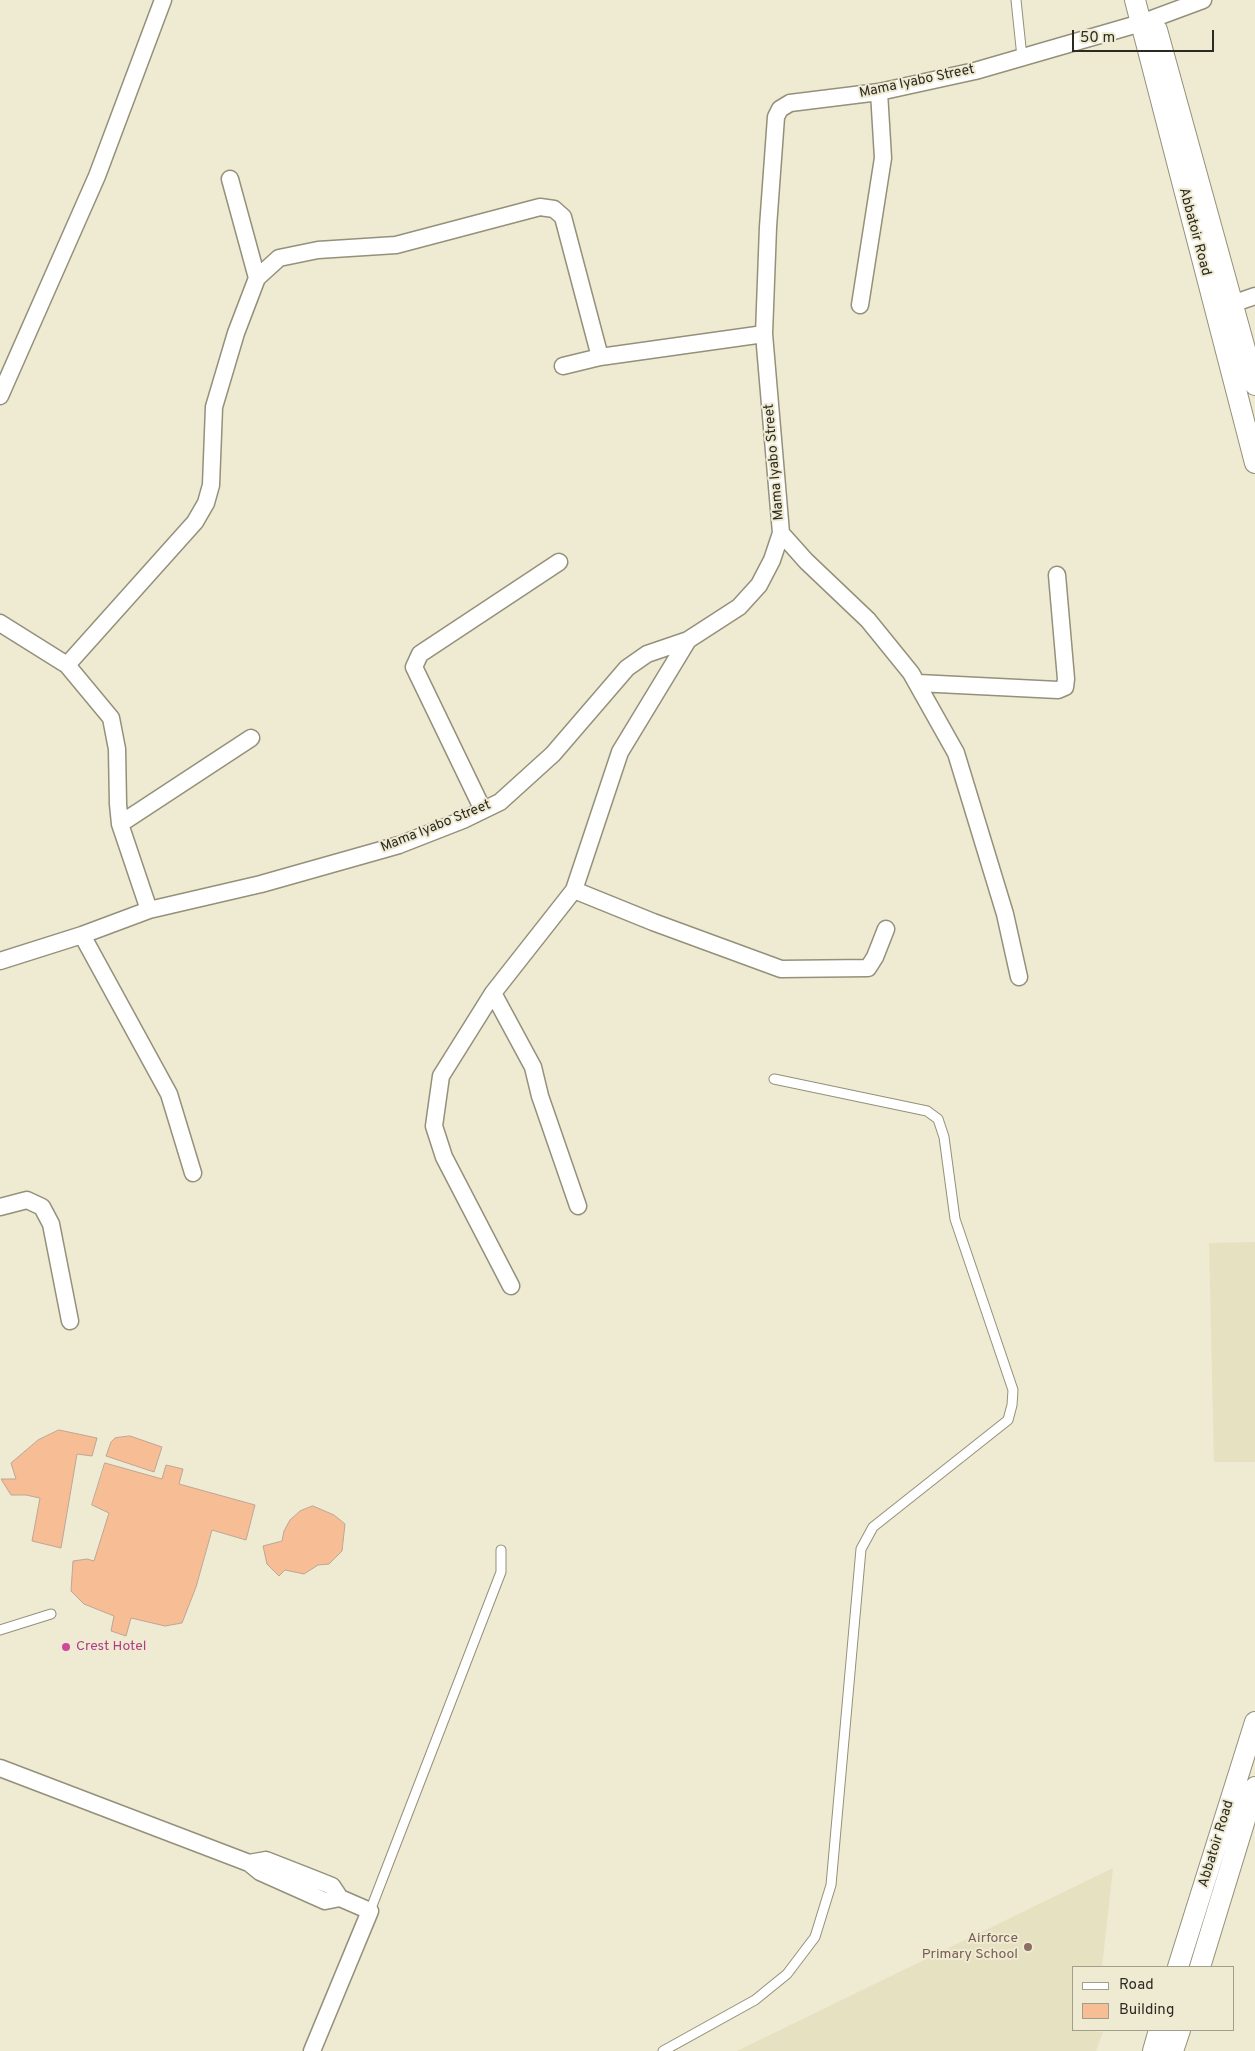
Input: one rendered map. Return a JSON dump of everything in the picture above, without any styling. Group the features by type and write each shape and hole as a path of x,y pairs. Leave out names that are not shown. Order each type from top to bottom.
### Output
{"street":[{"path":"0,396 96,176 163,0"},
{"name":"Abbatoir Road","path":"1135,0 1148,14 1255,385"},
{"name":"Mama Iyabo Street","path":"0,961 82,935 149,910 261,884 399,845 500,802 553,754 627,668 647,654 688,640 739,607 759,585 772,560 781,533 764,334 768,228 776,117 780,109 790,103 879,92 975,70 1022,57 1148,14 1203,0"},
{"name":"Abbatoir Road","path":"1148,14 1255,463"},
{"path":"860,305 884,158 879,92"},
{"path":"230,179 257,278"},
{"path":"67,665 195,522 206,503 211,485 214,407 236,333 257,278 279,258 318,250 396,245 540,207 554,209 563,217 600,357"},
{"path":"1232,304 1255,296"},
{"path":"563,366 600,357 764,334"},
{"path":"781,533 806,561 868,620 918,683 956,753 1005,914 1019,977"},
{"path":"483,810 414,667 420,654 559,562"},
{"path":"918,683 1058,690 1065,687 1066,679 1057,575"},
{"path":"0,623 67,665 111,718 117,749 120,824 149,910"},
{"path":"511,1286 444,1157 434,1126 441,1076 492,993 574,890 620,752 688,640"},
{"path":"120,824 251,738"},
{"path":"574,890 653,922 782,968 868,968 875,958 886,929"},
{"path":"82,935 169,1094 192,1173"},
{"path":"492,993 533,1067 540,1096 578,1206"},
{"path":"0,1207 27,1200 42,1207 51,1224 70,1321"},
{"name":"Abbatoir Road","path":"1178,1966 1255,1722"},
{"path":"0,1768 249,1863 260,1872 325,1901 340,1898 370,1911 312,2051"},
{"name":"Abbatoir Road","path":"1200,1966 1255,1787"},
{"path":"1152,2051 1159,2031"},
{"path":"1174,2051 1180,2031"}],"lane":[{"path":"1016,0 1022,57"},
{"path":"663,2051 756,2000 788,1974 815,1937 831,1886 861,1548 873,1527 1008,1420 1012,1406 1013,1390 955,1219 944,1138 938,1119 927,1111 774,1079"},
{"path":"370,1911 501,1572 501,1550"},
{"path":"0,1630 51,1614"}],"shaded area":[{"path":"1255,1242 1255,1462 1214,1462 1209,1243"},
{"name":"Airforce Primary School","path":"1113,1868 1102,1966 1072,1966 1072,2031 1103,2032 1096,2051 737,2051"}],"building":[{"path":"59,1430 97,1438 92,1456 77,1454 61,1548 32,1541 40,1498 26,1495 11,1495 1,1479 16,1479 11,1463 38,1440"},
{"path":"130,1436 162,1447 154,1472 106,1456 111,1442 115,1438"},
{"path":"105,1463 162,1479 166,1465 183,1469 179,1484 255,1505 246,1540 212,1530 196,1587 182,1623 165,1626 131,1618 126,1636 111,1631 114,1616 84,1604 71,1591 73,1561 87,1559 94,1561 109,1513 92,1505"},
{"path":"313,1506 334,1515 345,1524 342,1551 329,1564 318,1565 304,1574 285,1570 279,1576 267,1564 263,1546 282,1541 284,1531 290,1520 300,1511"}],"place":[{"name":"Crest Hotel","path":"66,1647"},
{"name":"Airforce Primary School","path":"1028,1947"}]}
